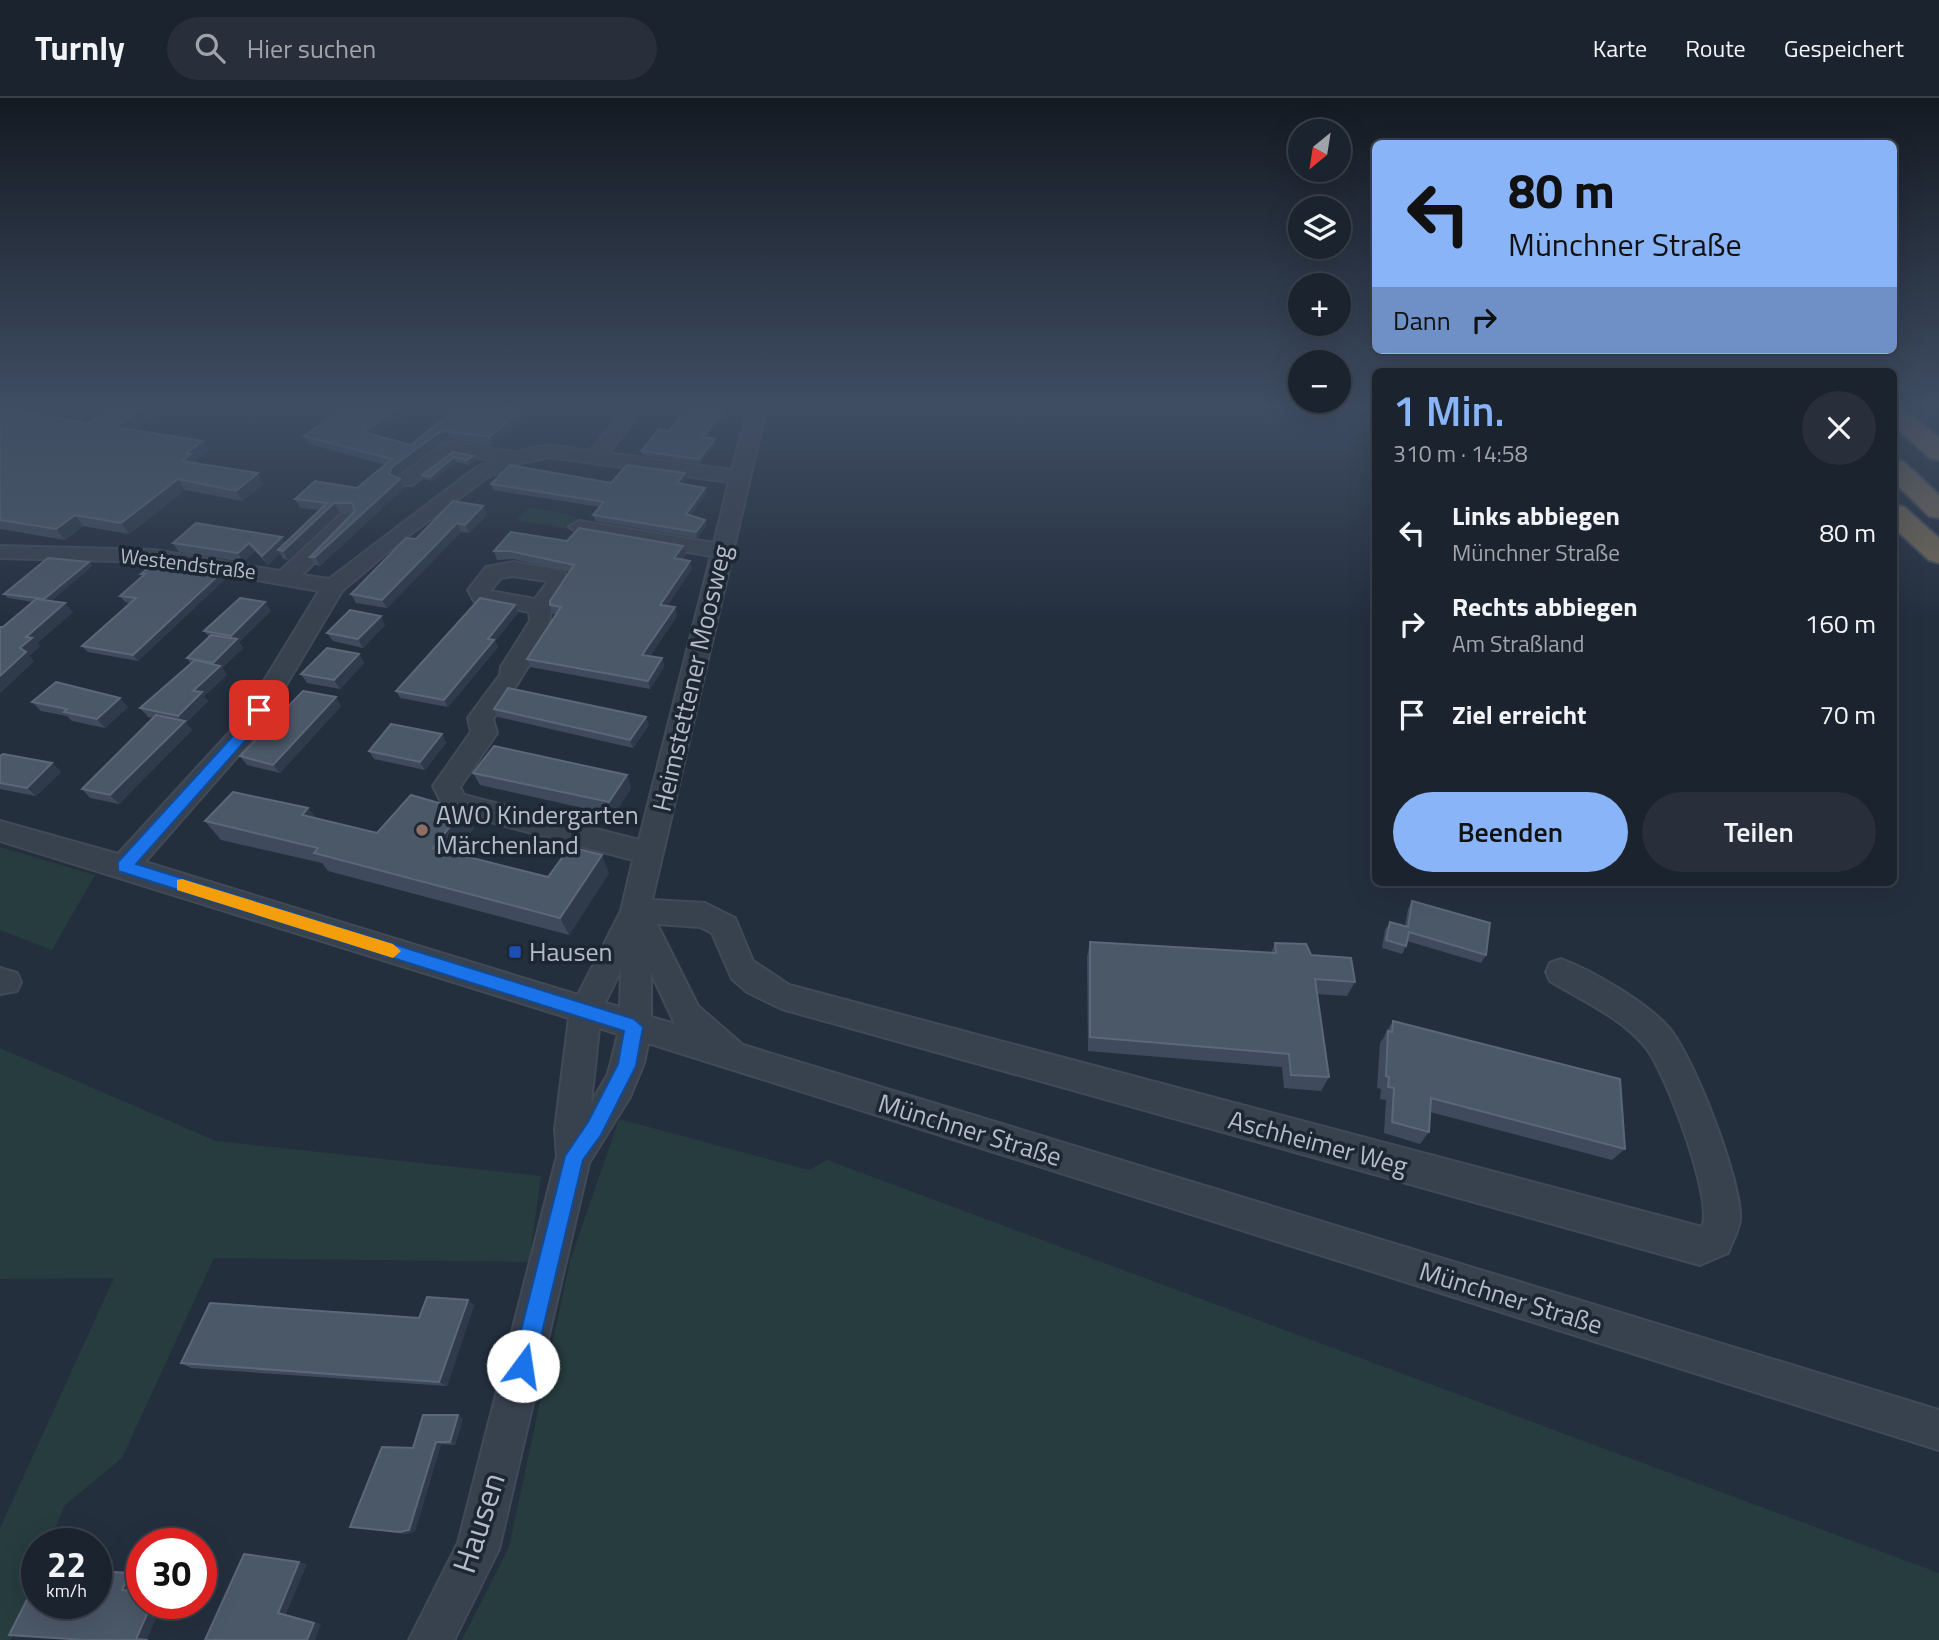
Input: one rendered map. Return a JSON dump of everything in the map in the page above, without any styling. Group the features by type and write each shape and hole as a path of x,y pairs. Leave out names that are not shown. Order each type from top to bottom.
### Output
{"highway":[{"path":"1904,477 1939,510"},
{"path":"1897,516 1939,554"},
{"path":"1897,528 1939,562"}],"street":[{"path":"405,481 411,477"},
{"path":"124,867 248,728 333,587 390,540 476,477"},
{"name":"Heimstettener Moosweg","path":"585,1012 635,911 651,854 739,477"},
{"path":"285,579 348,518"},
{"path":"579,527 721,551"},
{"name":"Westendstraße","path":"0,552 154,556 333,587"},
{"path":"540,607 541,621 513,667 512,676 480,718 484,733 446,786 454,803 651,854"},
{"name":"Münchner Straße","path":"0,831 124,867 1939,1430"},
{"name":"Heimstettener Moosweg","path":"634,1027 635,911"},
{"path":"635,911 687,1016 740,1059"},
{"name":"Aschheimer Weg","path":"635,911 705,915 725,926 733,957 748,979 782,996 1700,1247 1715,1240 1723,1220 1719,1184 1674,1066 1659,1041 1640,1022 1560,972"},
{"name":"Hausen","path":"431,1640 478,1549 574,1156 572,1129 585,1012"},
{"name":"Hausen","path":"574,1156 595,1128 627,1066 634,1027"}],"green space":[{"path":"530,507 575,516 578,521 575,530 516,520"},
{"path":"0,847 95,875 52,950 0,930"},
{"path":"0,1048 216,1141 541,1176 529,1262 214,1258 122,1458 65,1505 55,1528 21,1528 21,1615 11,1640 0,1640 0,1528 114,1278 0,1279"},
{"path":"619,1119 809,1170 827,1160 1939,1573 1939,1640 462,1640 509,1547 570,1261"}],"building":[{"path":"0,477 253,477 236,491 178,479 121,523 75,515 56,529 0,520"},
{"path":"370,477 400,479 315,557 310,557 355,511 352,503 334,503 283,551 278,550 327,503 295,499 315,481 357,488"},
{"path":"498,477 577,477 611,483 616,477 682,477 677,483 705,488 686,514 705,520 696,532 593,515 604,502 491,484"},
{"path":"453,501 483,506 465,525 457,523 382,600 351,594 406,538 416,539"},
{"path":"196,523 282,537 262,556 249,543 238,553 173,543"},
{"path":"579,528 683,546 674,558 690,561 660,605 675,607 642,655 662,658 648,681 527,659 561,607 550,605 550,601 574,565 510,551 494,551 511,532 567,541"},
{"path":"48,558 89,562 44,599 4,594"},
{"path":"158,560 223,571 133,655 82,646 136,598 120,596"},
{"path":"240,598 265,602 231,636 204,631"},
{"path":"480,598 515,605 488,639 494,640 444,700 396,691"},
{"path":"36,599 65,603 26,637 32,638 20,648 26,652 0,676 0,627"},
{"path":"350,610 381,616 358,639 327,633"},
{"path":"211,635 237,639 213,663 187,658"},
{"path":"327,648 359,654 334,680 301,674"},
{"path":"195,660 220,666 193,691 202,692 178,716 140,708"},
{"path":"56,682 120,698 97,719 32,702"},
{"path":"508,688 646,717 630,740 494,709"},
{"path":"303,691 336,697 273,765 240,756"},
{"path":"156,715 185,721 110,795 82,789"},
{"path":"391,724 442,734 420,762 369,751"},
{"path":"494,746 627,775 609,802 473,773"},
{"path":"3,754 52,763 27,788 0,783 0,756"},
{"path":"233,792 308,808 302,815 377,833 411,795 463,810 433,848 548,877 570,847 602,855 560,918 314,853 318,848 205,821"},
{"path":"1412,901 1490,923 1486,955 1409,932 1406,946 1386,940 1390,922 1408,927"},
{"path":"1090,942 1276,953 1275,943 1306,944 1311,955 1351,958 1355,982 1315,979 1329,1077 1291,1075 1289,1054 1090,1037"},
{"path":"1393,1021 1620,1079 1625,1149 1431,1098 1429,1132 1392,1122 1394,1088 1388,1087 1389,1077 1386,1076 1388,1031 1392,1032"},
{"path":"427,1297 468,1300 439,1382 181,1363 210,1303 419,1318"},
{"path":"423,1415 458,1415 450,1442 436,1442 409,1530 400,1532 350,1527 382,1447 413,1448"},
{"path":"244,1554 299,1562 278,1613 314,1623 307,1640 205,1640 215,1619 217,1619"},
{"path":"112,1572 126,1573 122,1590 126,1590 126,1619 145,1619 136,1639 148,1640 85,1640 9,1635 21,1611 21,1619 112,1619"}],"slow traffic":[{"path":"182,885 393,951"}],"place":[{"name":"AWO Kindergarten Märchenland","path":"422,830"},
{"name":"Hausen","path":"515,952"}],"route":[{"path":"259,710 248,728 124,867 634,1027 627,1066 595,1128 574,1156 523,1366"}]}
